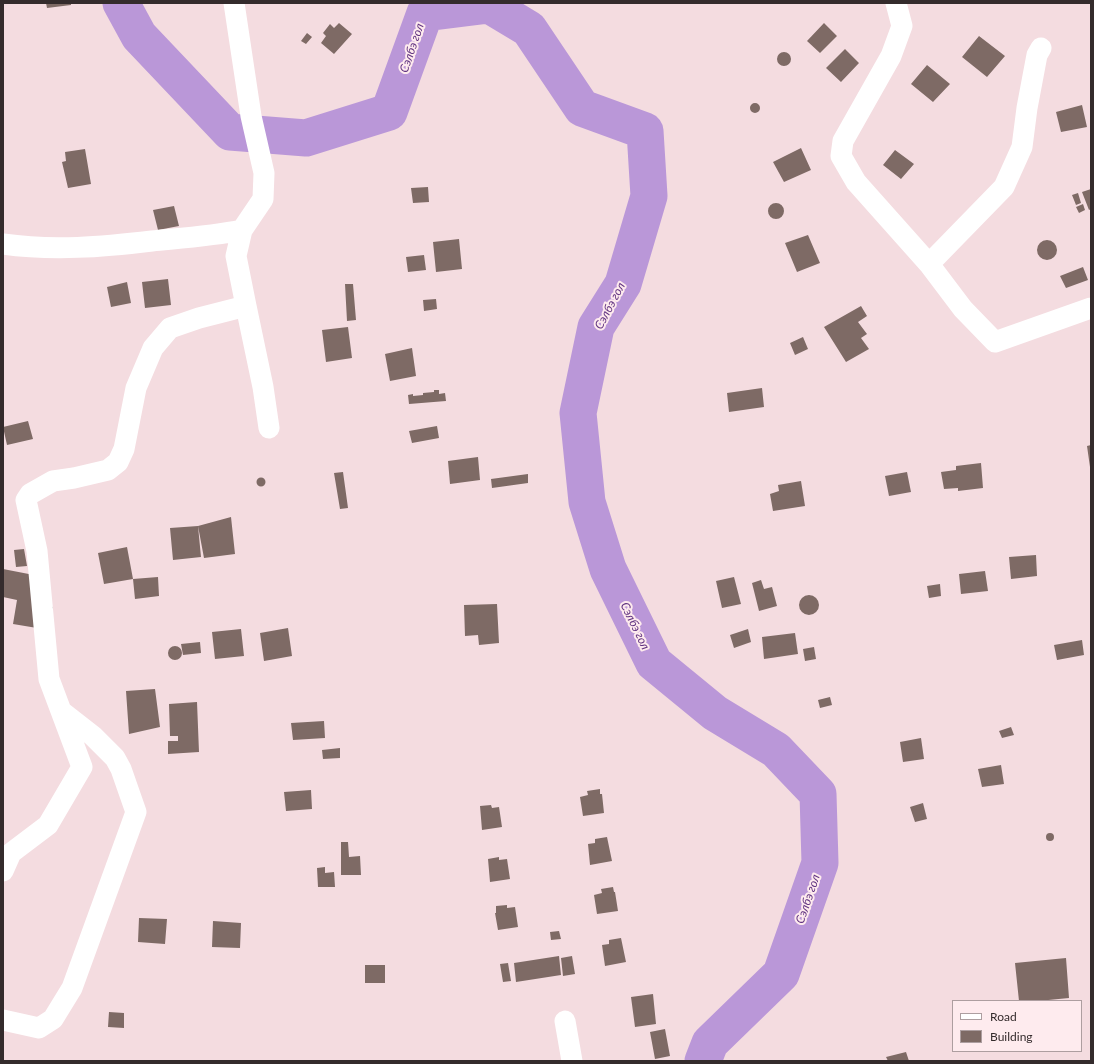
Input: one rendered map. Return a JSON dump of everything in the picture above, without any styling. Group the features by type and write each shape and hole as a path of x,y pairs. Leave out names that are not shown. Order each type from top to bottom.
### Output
{"street":[{"path":"234,3 251,116 264,173 263,199 242,230 236,256 263,387 269,428"},
{"path":"896,3 902,26 891,56 843,141 841,156 856,182 929,264 963,309 995,342 1091,308"},
{"path":"929,264 1004,187 1022,147 1026,108 1040,48"},
{"path":"3,244 61,249 99,247 211,236 242,230"},
{"path":"3,871 10,853 48,825 82,767 49,679 37,551 26,500 30,494 54,481 108,470 118,462 124,449 136,388 153,348 170,328 199,318 246,306"},
{"path":"3,1020 39,1028 53,1019 72,988 136,812 121,769 115,758 93,736 61,711"},
{"path":"565,1021 572,1061"}],"building":[{"path":"46,3 71,3 71,5 47,8"},
{"path":"339,23 352,34 334,54 321,43 326,36 323,33 330,24 334,28"},
{"path":"824,23 837,36 820,53 807,41"},
{"path":"307,33 312,37 306,44 301,41"},
{"path":"979,36 1005,56 987,77 962,57"},
{"path":"845,49 859,63 841,82 826,68"},
{"path":"781,52 787,52 791,56 791,62 787,66 781,66 777,62 777,56"},
{"path":"927,65 950,84 933,102 911,84"},
{"path":"753,103 757,103 759,104 759,112 753,113 750,110 750,106"},
{"path":"1082,105 1087,127 1061,132 1056,112"},
{"path":"801,148 811,170 784,182 773,162"},
{"path":"85,149 91,184 68,188 62,162 66,161 65,152"},
{"path":"895,150 914,164 901,179 883,165"},
{"path":"428,187 429,202 413,203 411,188"},
{"path":"1091,189 1091,209 1089,210 1082,192"},
{"path":"1078,193 1081,203 1076,205 1072,195"},
{"path":"773,203 779,203 784,208 782,217 779,219 773,219 768,214 768,208"},
{"path":"1083,204 1085,210 1079,213 1076,207"},
{"path":"174,206 179,226 158,230 153,210"},
{"path":"808,235 820,263 797,272 785,243"},
{"path":"459,239 462,269 436,272 433,242"},
{"path":"1047,240 1054,243 1057,250 1054,257 1047,260 1040,257 1037,250 1040,243"},
{"path":"424,255 426,270 408,272 406,257"},
{"path":"1083,267 1088,280 1066,288 1060,276"},
{"path":"168,279 171,305 145,308 142,282"},
{"path":"127,282 131,303 111,307 107,287"},
{"path":"345,284 353,284 356,320 347,321"},
{"path":"436,299 437,309 424,311 423,300"},
{"path":"861,306 867,316 858,322 867,334 861,338 869,349 846,362 824,327"},
{"path":"348,327 352,358 326,362 322,330"},
{"path":"803,337 808,349 795,355 790,343"},
{"path":"412,348 416,376 390,381 385,354"},
{"path":"762,388 764,407 729,412 727,393"},
{"path":"434,390 439,390 439,394 445,393 446,401 409,404 408,395 423,395 423,393 434,392"},
{"path":"28,421 33,439 7,445 3,427"},
{"path":"437,426 439,438 412,443 409,431"},
{"path":"1091,445 1091,467 1090,467 1087,446"},
{"path":"478,457 480,480 450,484 448,461"},
{"path":"981,463 983,488 958,491 958,488 944,489 941,472 956,470 956,466"},
{"path":"343,472 348,508 340,509 334,473"},
{"path":"907,472 911,492 889,496 885,476"},
{"path":"528,474 528,483 492,488 491,479"},
{"path":"261,477 266,482 261,487 256,482"},
{"path":"801,481 805,506 773,511 770,494 779,491 778,485"},
{"path":"231,517 235,554 204,558 198,526"},
{"path":"198,526 201,557 173,560 170,528"},
{"path":"127,547 133,579 104,584 98,553"},
{"path":"24,549 27,566 16,567 14,550"},
{"path":"1036,555 1037,576 1011,579 1009,557"},
{"path":"3,569 39,576 33,603 53,607 49,630 13,624 17,600 3,597"},
{"path":"985,571 988,591 961,594 959,574"},
{"path":"158,577 159,596 135,599 133,579"},
{"path":"734,577 741,604 722,608 716,581"},
{"path":"761,580 764,589 772,587 777,606 759,611 752,583"},
{"path":"940,584 941,596 929,598 927,586"},
{"path":"805,595 813,595 819,601 819,609 813,615 805,615 799,609 799,601"},
{"path":"497,604 499,643 479,645 478,635 465,636 464,605"},
{"path":"288,628 292,656 264,661 260,633"},
{"path":"241,629 244,656 215,659 212,632"},
{"path":"748,629 751,642 734,648 730,635"},
{"path":"795,633 798,654 764,659 762,637"},
{"path":"1082,640 1084,655 1057,660 1054,645"},
{"path":"200,642 201,653 183,655 181,644"},
{"path":"175,646 180,648 182,653 180,658 175,660 170,658 168,653 170,648"},
{"path":"814,647 816,659 805,661 803,649"},
{"path":"155,689 160,727 129,734 126,691"},
{"path":"830,697 832,705 820,708 818,700"},
{"path":"197,702 199,752 168,754 168,741 178,741 178,736 170,736 169,704"},
{"path":"324,721 325,738 293,740 291,723"},
{"path":"1011,727 1014,735 1002,738 999,731"},
{"path":"921,738 924,759 903,762 900,742"},
{"path":"340,748 340,758 323,759 322,750"},
{"path":"1001,765 1004,784 982,787 978,769"},
{"path":"600,789 604,813 583,816 580,797 588,795 587,791"},
{"path":"311,790 312,809 286,811 284,792"},
{"path":"923,803 927,819 915,822 910,807"},
{"path":"491,805 492,808 499,807 502,827 482,830 480,806"},
{"path":"1048,833 1052,833 1054,837 1052,841 1048,841 1046,839 1046,835"},
{"path":"607,837 612,861 590,865 588,844 595,843 595,839"},
{"path":"341,842 348,842 349,857 360,856 361,875 341,875"},
{"path":"499,857 499,860 507,859 510,879 490,882 488,859"},
{"path":"325,867 325,873 334,872 335,887 318,887 317,868"},
{"path":"613,887 618,911 597,914 594,895 602,893 601,889"},
{"path":"507,905 507,908 515,907 518,927 498,930 495,913 496,906"},
{"path":"139,918 167,919 165,944 138,942"},
{"path":"213,921 241,923 240,948 212,947"},
{"path":"559,931 561,939 551,940 550,932"},
{"path":"621,938 626,962 605,966 602,945 609,944 609,940"},
{"path":"559,956 561,975 516,982 514,963"},
{"path":"572,956 575,974 563,976 561,958"},
{"path":"1066,958 1069,998 1019,1000 1015,963"},
{"path":"508,963 511,981 503,982 500,964"},
{"path":"365,965 385,965 385,983 365,983"},
{"path":"653,994 656,1024 635,1027 631,997"},
{"path":"109,1012 124,1013 124,1028 108,1027"},
{"path":"665,1029 670,1056 655,1059 650,1032"},
{"path":"906,1052 909,1061 888,1061 886,1057"}],"waterway":[{"name":"Сэлбэ гол","path":"121,3 139,36 230,132 306,138 389,112 425,13 489,5 529,29 582,108 645,131 649,196 623,284 596,327 578,413 587,502 608,569 654,663 715,713 776,750 818,794 820,863 781,974 710,1043 703,1061"}]}
